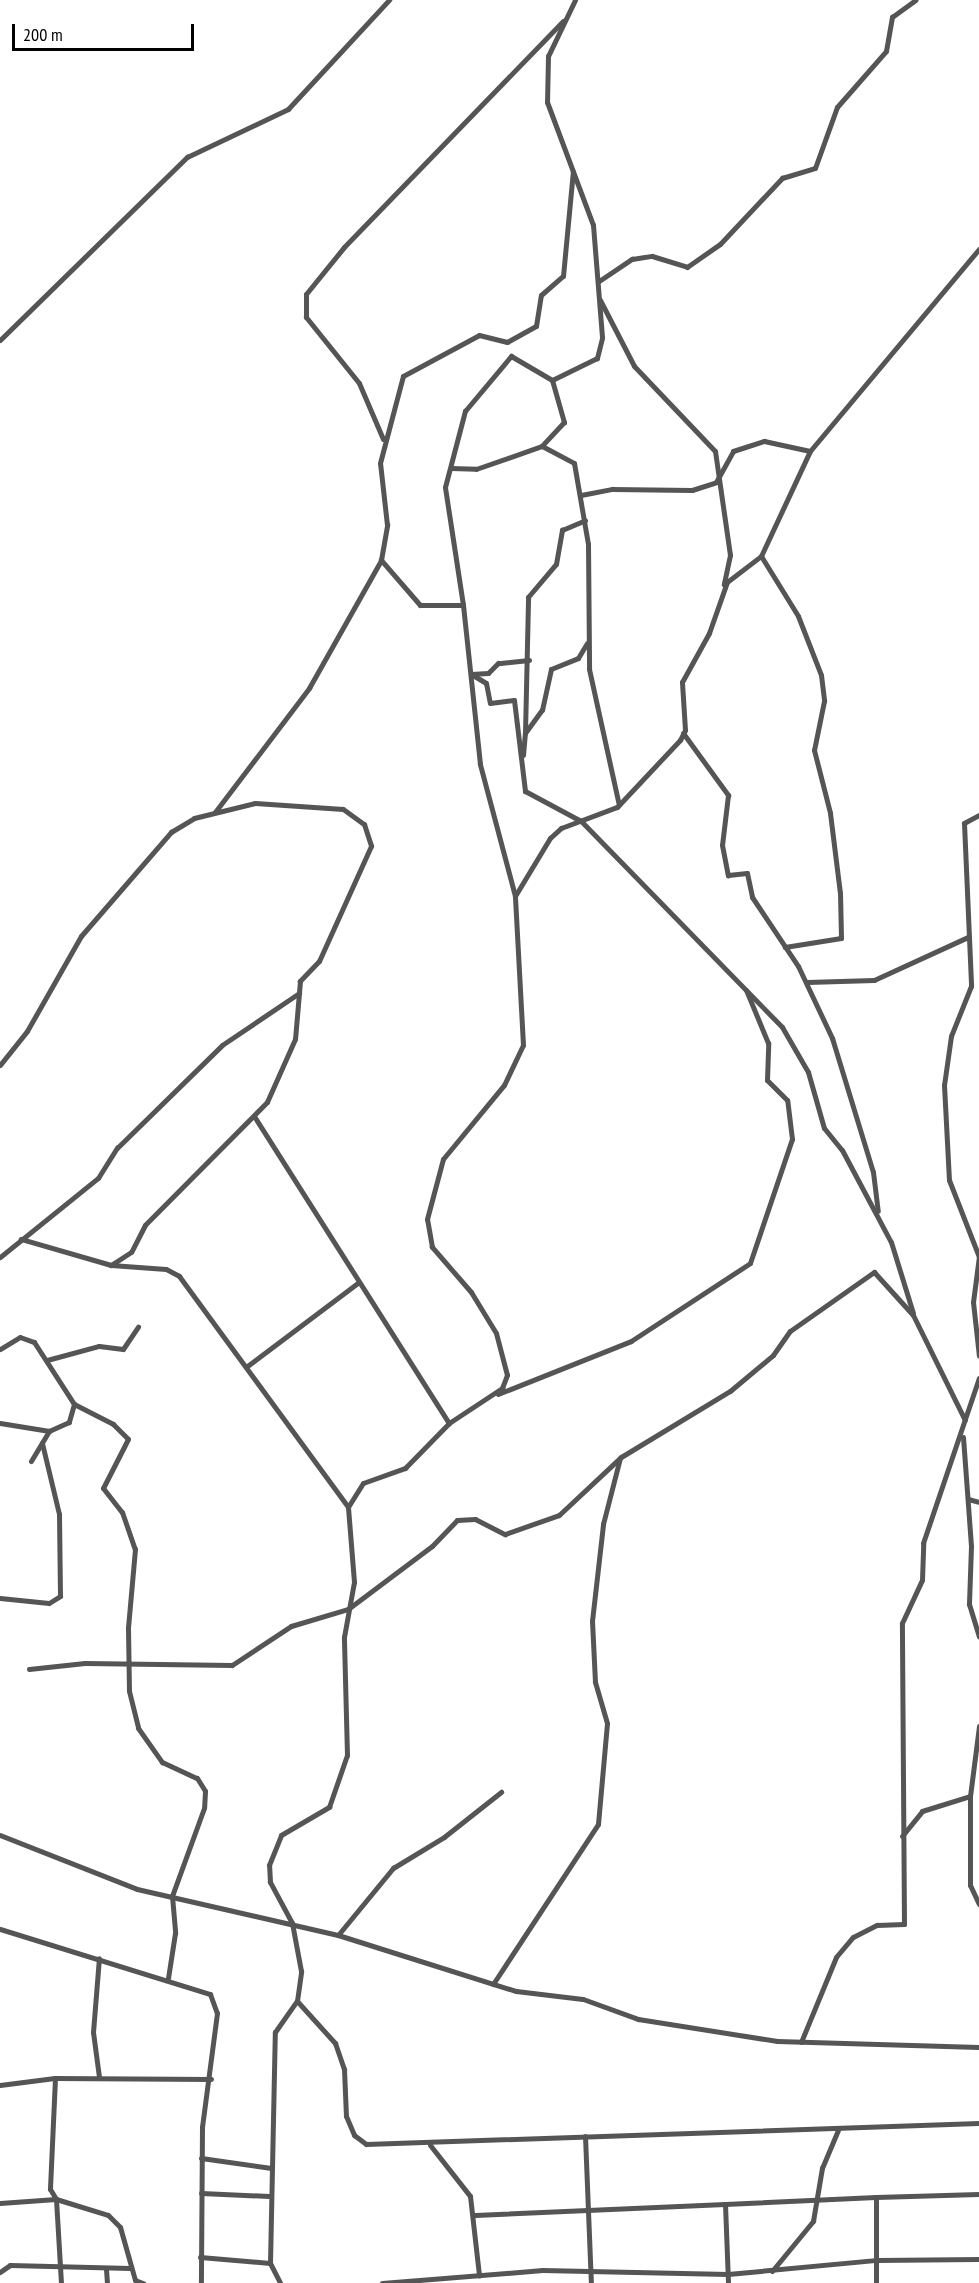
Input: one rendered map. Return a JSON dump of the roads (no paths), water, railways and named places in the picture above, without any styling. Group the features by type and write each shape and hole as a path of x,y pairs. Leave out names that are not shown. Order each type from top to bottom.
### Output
{"street":[{"path":"0,340 187,157 288,109 389,0"},
{"path":"552,380 597,358 602,338 593,225 574,166 548,102 548,56 575,0"},
{"path":"599,281 632,260 652,256 687,267 720,244 782,178 815,168 837,106 886,51 892,17 915,0"},
{"path":"384,441 354,376 306,317 306,294 344,247 568,16"},
{"path":"215,812 298,705 381,560 387,525 380,480 384,441 393,397 412,366 479,335 507,342 536,326 541,295 563,276 574,166"},
{"path":"724,586 761,556 810,451 979,249"},
{"path":"600,299 634,366 716,452 716,482 728,526 724,586 709,633 682,682 683,734 728,795 722,845 728,875 747,873 752,897 807,982 832,1038 873,1172 878,1214"},
{"path":"451,468 476,470 542,446 564,422 552,380 512,356 465,411 445,487 463,605 480,764 515,896 523,1045 504,1085 443,1159 427,1219 432,1247 471,1292 503,1350 507,1375 493,1396"},
{"path":"581,495 612,489 693,490 716,482 733,451 765,441 810,451"},
{"path":"542,446 574,463 581,495 585,520 589,640 594,698 619,805"},
{"path":"522,760 529,660 528,597 556,564 562,530 585,520"},
{"path":"761,556 798,616 820,675 824,701 814,750 830,813 840,893 841,938 785,947"},
{"path":"381,560 420,605 463,605"},
{"path":"525,733 542,710 551,669 578,658 589,640"},
{"path":"471,674 488,673 498,663 529,660"},
{"path":"471,674 486,683 490,703 513,700 525,791 581,821 782,1027 808,1072 824,1128 878,1214 905,1277 913,1315 964,1420"},
{"path":"515,896 550,837 619,805 683,734"},
{"path":"0,1065 27,1031 81,936 133,870 171,832 215,812 255,803 316,805 353,813 370,834 371,846 353,889 319,961 302,978 291,1054 254,1116 146,1225 131,1252 111,1265"},
{"path":"979,815 964,823 971,986 951,1036 944,1084 949,1180 979,1257 973,1302 979,1356"},
{"path":"807,982 874,980 968,937"},
{"path":"348,1507 363,1484 405,1468 449,1423 493,1396 631,1341 750,1263 792,1139 787,1100 767,1080 768,1043 744,986"},
{"path":"0,1257 99,1178 117,1148 222,1045 299,993"},
{"path":"254,1116 449,1423"},
{"path":"21,1239 111,1265 166,1269 179,1276 348,1507 354,1582 348,1609 344,1650 350,1730 336,1792 324,1812 281,1835 269,1865 270,1882 292,1923 301,1971 297,2001 275,2032 271,2168 268,2196 270,2263 280,2283"},
{"path":"29,1669 129,1664 232,1665 291,1626 348,1609 432,1546 457,1520 475,1519 505,1534 528,1529 576,1502 621,1457 730,1391 773,1355 790,1330 844,1297 870,1274 879,1275 913,1315"},
{"path":"246,1367 359,1282"},
{"path":"47,1360 99,1346 123,1349 138,1326"},
{"path":"0,1349 26,1338 47,1360 74,1404 113,1424 128,1439 103,1488 122,1512 135,1549 129,1691 144,1738 162,1762 196,1778 205,1791 204,1808 172,1896 175,1934 168,1978"},
{"path":"979,1377 964,1420 963,1432 968,1499 969,1604 979,1636"},
{"path":"0,1423 49,1431 69,1422 74,1404"},
{"path":"31,1461 49,1431"},
{"path":"801,2042 836,1957 853,1937 877,1925 904,1924 902,1623 922,1580 923,1543 963,1432"},
{"path":"0,1598 49,1603 60,1596 59,1514 42,1443"},
{"path":"493,1984 598,1824 607,1723 595,1682 592,1621 603,1524 621,1457"},
{"path":"968,1499 979,1502"},
{"path":"979,1726 970,1796 970,1885 979,1904"},
{"path":"338,1935 393,1868 444,1837 501,1791"},
{"path":"902,1864 902,1837 908,1822 938,1803 970,1796"},
{"path":"0,1835 94,1875 338,1935 493,1984 552,1998 583,1999 638,2019 699,2031 801,2042 979,2047"},
{"path":"0,1929 201,1987 214,2002 211,2079 201,2158 201,2283"},
{"path":"99,1958 93,2032 99,2077"},
{"path":"297,2001 341,2056 354,2135 366,2144 430,2145 521,2135 585,2136 838,2130 979,2123"},
{"path":"0,2085 55,2078 211,2079"},
{"path":"55,2078 56,2157 50,2168 56,2199 61,2283"},
{"path":"772,2271 813,2221 815,2199 838,2130"},
{"path":"585,2136 591,2283"},
{"path":"430,2145 461,2181 476,2215 479,2275"},
{"path":"201,2158 271,2168"},
{"path":"201,2193 268,2196"},
{"path":"476,2215 587,2206 725,2204 979,2194"},
{"path":"876,2197 876,2283"},
{"path":"0,2203 56,2199 108,2215 120,2227 130,2268 142,2283"},
{"path":"725,2204 728,2283"},
{"path":"200,2257 270,2263"},
{"path":"382,2283 590,2269 728,2274 877,2260 979,2259"},
{"path":"0,2272 10,2265 60,2269 130,2268"},
{"path":"106,2269 107,2283"}]}
